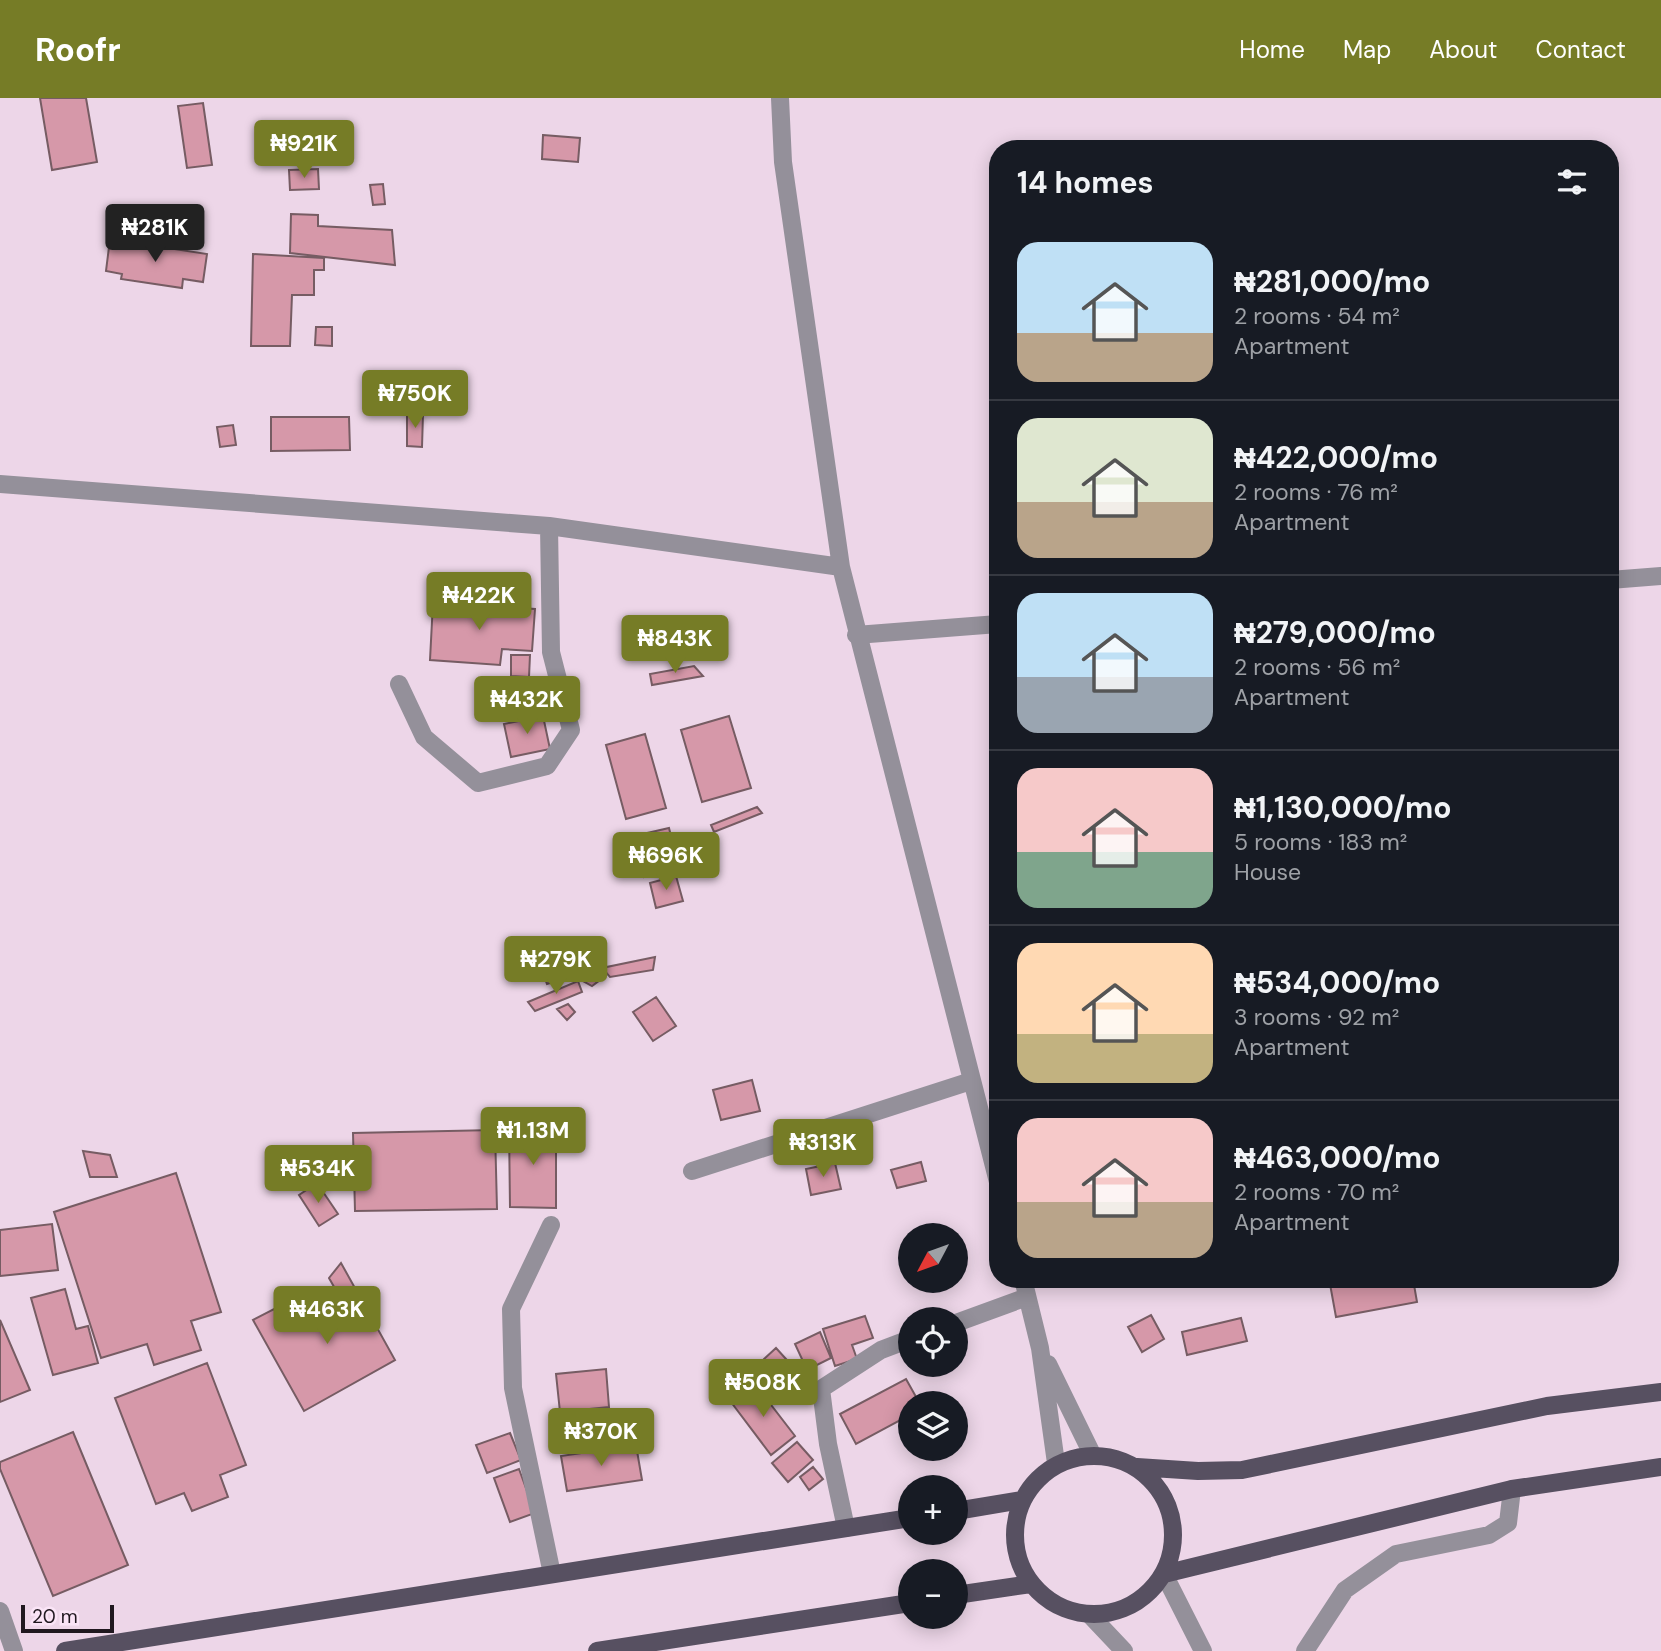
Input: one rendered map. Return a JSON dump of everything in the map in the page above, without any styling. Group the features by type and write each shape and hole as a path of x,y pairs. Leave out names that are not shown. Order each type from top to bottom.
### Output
{"main road":[{"path":"1137,1467 1160,1490 1170,1510 1174,1531 1172,1553 1164,1574 1148,1595 1125,1609 1090,1615 1057,1606 1031,1584 1020,1565 1014,1544 1015,1521 1021,1500 1043,1473 1056,1464 1092,1454 1107,1456 1137,1467 1199,1471 1242,1470 1547,1406 1661,1392"},
{"path":"1164,1574 1512,1489 1661,1467"},
{"path":"968,1509 1021,1500"},
{"path":"65,1651 898,1520"},
{"path":"968,1593 1031,1584"},
{"path":"597,1651 898,1604"}],"street":[{"path":"780,98 783,162 841,567 856,635 989,1148"},
{"path":"0,484 549,526 841,567"},
{"path":"399,684 424,737 478,783 547,766 571,730 551,652 549,526"},
{"path":"1619,579 1661,576"},
{"path":"856,635 989,625"},
{"path":"692,1171 971,1081"},
{"path":"551,1225 511,1309 513,1388 552,1574"},
{"path":"1025,1288 1040,1348 1056,1464"},
{"path":"968,1319 1027,1297"},
{"path":"846,1528 828,1444 821,1389 881,1350 898,1344"},
{"path":"1040,1348 1092,1454"},
{"path":"1305,1651 1345,1590 1396,1553 1489,1535 1508,1523 1512,1489"},
{"path":"1164,1574 1203,1651"},
{"path":"0,1611 14,1651"},
{"path":"1090,1615 1124,1651"}],"building":[{"path":"40,98 86,98 97,162 52,170"},
{"path":"203,103 212,165 187,168 178,106"},
{"path":"543,135 580,138 578,162 542,159"},
{"path":"318,169 319,189 290,190 289,170"},
{"path":"383,184 385,204 373,205 370,185"},
{"path":"291,214 318,215 318,226 392,230 395,265 290,253"},
{"path":"110,239 207,254 203,282 183,279 182,288 121,279 122,274 106,271"},
{"path":"253,254 324,258 324,270 314,270 314,295 292,295 290,346 251,346"},
{"path":"316,327 332,327 332,346 315,345"},
{"path":"407,414 423,414 422,447 407,446"},
{"path":"271,417 349,417 350,450 271,451"},
{"path":"233,425 236,445 220,447 217,427"},
{"path":"433,602 535,609 532,651 502,649 500,665 430,660"},
{"path":"511,655 530,655 529,677 511,676"},
{"path":"694,666 703,676 652,685 650,674"},
{"path":"543,716 550,749 511,757 504,724"},
{"path":"729,716 751,788 702,802 681,730"},
{"path":"645,734 666,808 626,819 606,745"},
{"path":"757,807 762,813 714,832 711,825"},
{"path":"669,828 679,869 644,877 634,836"},
{"path":"676,876 683,901 656,908 650,883"},
{"path":"655,957 653,970 610,977 602,968"},
{"path":"592,958 595,969 547,984 543,973"},
{"path":"593,972 600,980 592,986 583,981"},
{"path":"578,981 582,992 535,1011 528,1002"},
{"path":"656,997 676,1026 653,1041 633,1012"},
{"path":"568,1004 575,1012 567,1020 557,1009"},
{"path":"752,1080 760,1111 721,1120 713,1090"},
{"path":"509,1126 556,1126 556,1208 510,1207"},
{"path":"495,1130 497,1209 355,1211 353,1133"},
{"path":"83,1151 110,1155 117,1177 90,1177"},
{"path":"921,1162 926,1181 897,1188 891,1170"},
{"path":"835,1163 841,1189 811,1195 806,1169"},
{"path":"176,1173 221,1312 191,1321 201,1350 154,1365 147,1344 101,1358 54,1212"},
{"path":"317,1183 338,1214 319,1226 299,1195"},
{"path":"52,1224 58,1270 0,1276 0,1230"},
{"path":"341,1263 395,1360 304,1411 253,1320 274,1309 286,1330 341,1299 329,1278"},
{"path":"1331,1288 1415,1288 1417,1302 1336,1317"},
{"path":"65,1289 76,1329 88,1326 98,1363 53,1375 31,1298"},
{"path":"1151,1315 1164,1339 1142,1352 1128,1327"},
{"path":"865,1316 873,1338 852,1345 857,1359 835,1366 823,1329"},
{"path":"1241,1318 1247,1341 1187,1355 1182,1332"},
{"path":"0,1320 30,1390 0,1402"},
{"path":"820,1332 831,1358 807,1370 795,1344"},
{"path":"776,1348 796,1370 771,1393 751,1371"},
{"path":"207,1363 246,1465 220,1475 228,1497 192,1511 184,1493 156,1504 115,1398"},
{"path":"606,1369 609,1407 560,1412 556,1374"},
{"path":"906,1379 913,1391 898,1391 898,1421 856,1444 840,1414"},
{"path":"755,1384 795,1436 771,1455 731,1402"},
{"path":"73,1432 128,1565 53,1596 0,1469 0,1462"},
{"path":"510,1433 521,1460 487,1473 476,1445"},
{"path":"797,1442 813,1460 788,1482 772,1463"},
{"path":"636,1445 642,1480 567,1491 561,1456"},
{"path":"813,1467 823,1479 809,1490 800,1477"},
{"path":"519,1469 535,1513 510,1522 494,1478"}]}
